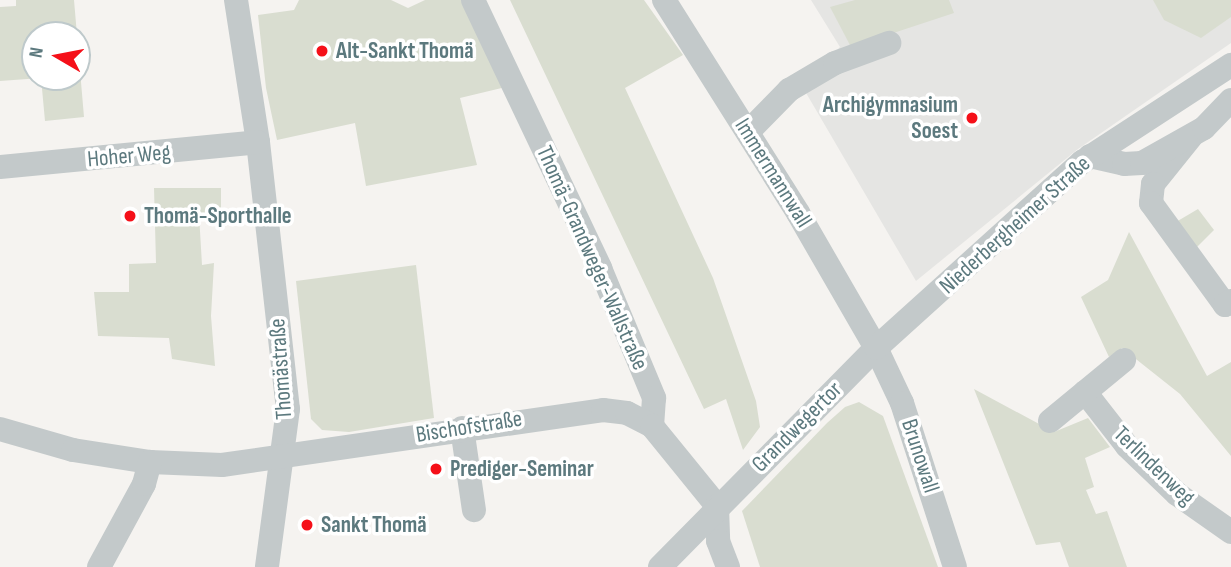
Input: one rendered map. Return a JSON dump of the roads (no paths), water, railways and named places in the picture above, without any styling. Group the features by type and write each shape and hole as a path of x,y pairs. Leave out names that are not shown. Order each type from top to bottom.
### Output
{"street":[{"name":"Thomästraße","path":"0,429 52,446 150,462 222,465 283,454 288,409 258,142 236,0"},
{"name":"Thomä-Grandweger-Wallstraße","path":"473,0 600,268 654,398 652,426"},
{"name":"Immermannwall","path":"664,0 748,132 876,348"},
{"path":"748,132 789,90 835,63 889,43"},
{"name":"Niederbergheimer Straße","path":"876,348 1090,156 1231,65"},
{"path":"1231,100 1197,133 1153,184 1151,203 1224,305 1231,301"},
{"path":"1090,156 1124,164 1142,163 1197,133 1231,122"},
{"name":"Hoher Weg","path":"0,167 258,142"},
{"name":"Grandwegertor","path":"660,567 717,506 876,348"},
{"name":"Brunowall","path":"876,348 902,403 955,567"},
{"path":"1049,421 1124,360"},
{"name":"Terlindenweg","path":"1085,392 1128,446 1177,494 1231,532"},
{"name":"Bischofstraße","path":"283,454 603,410 627,413 652,426"},
{"path":"652,426 717,506 718,541 728,567"},
{"path":"462,428 474,510"},
{"path":"267,567 283,454"},
{"path":"100,564 144,484 150,462"}],"place":[{"name":"Alt-Sankt Thomä","path":"322,51"},
{"name":"Archigymnasium Soest","path":"972,118"},
{"name":"Thomä-Sporthalle","path":"130,216"},
{"name":"Prediger-Seminar","path":"436,469"},
{"name":"Sankt Thomä","path":"307,525"}]}
